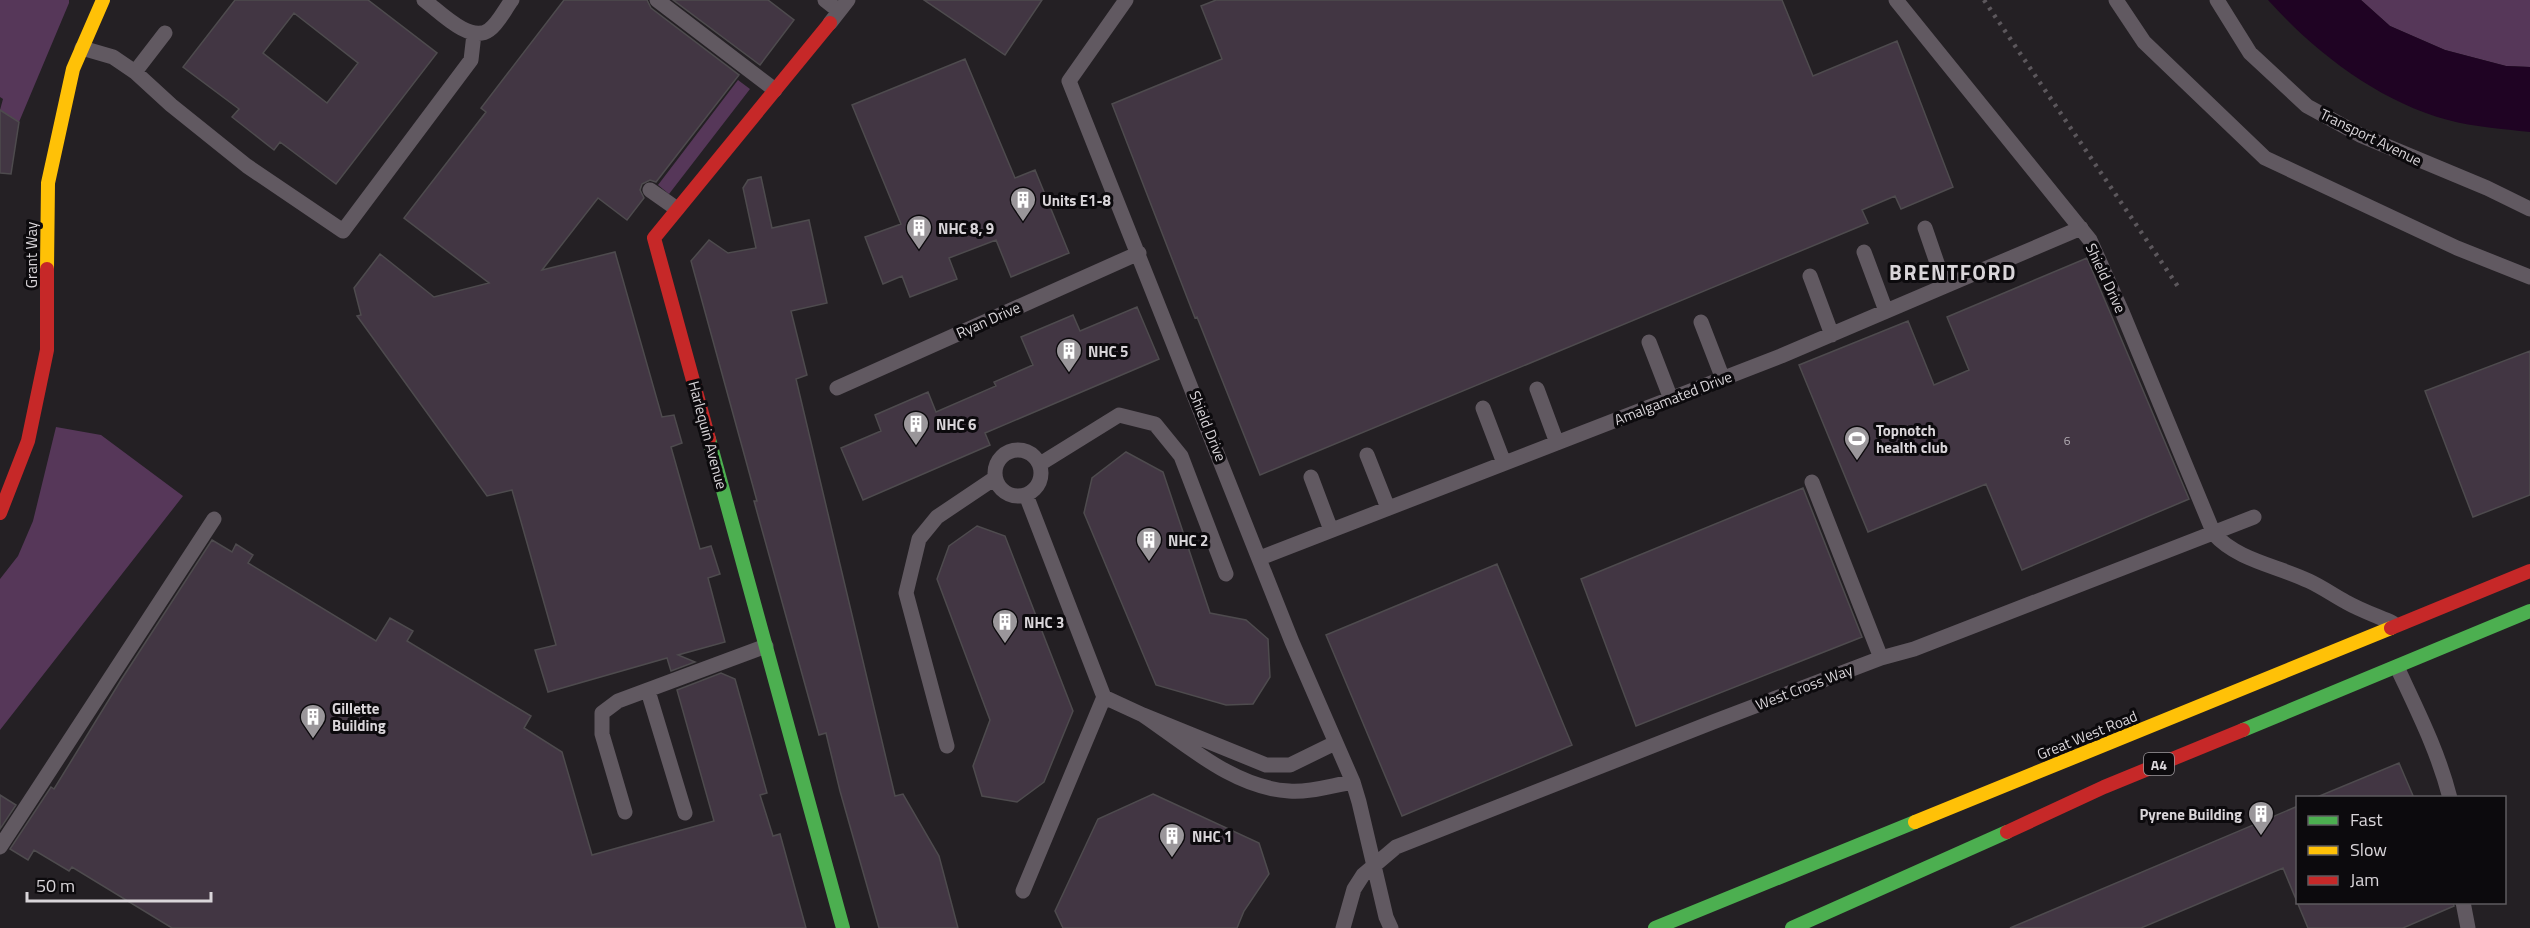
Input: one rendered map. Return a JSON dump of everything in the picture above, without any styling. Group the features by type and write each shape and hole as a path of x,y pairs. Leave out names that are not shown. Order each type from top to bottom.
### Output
{"main road":[{"name":"Grant Way","path":"0,513 28,441 47,350 48,183 74,69 103,0"},
{"name":"Harlequin Avenue","path":"839,11 654,238 843,928"},
{"name":"Great West Road","path":"1655,928 2530,571"},
{"name":"A4","path":"1792,928 1918,873 2094,791 2530,611"}],"lane":[{"path":"424,0 460,28 474,34 490,30 512,0"},
{"path":"657,0 775,90"},
{"path":"825,0 839,11"},
{"name":"Shield Drive","path":"1126,0 1069,81 1292,642 1353,782 1373,866 1391,928"},
{"name":"Shield Drive","path":"1896,0 2090,240 2214,534"},
{"path":"2116,0 2144,42 2265,158 2457,249 2530,278"},
{"name":"Transport Avenue","path":"2217,0 2250,53 2307,106 2360,135 2530,208"},
{"path":"135,72 165,33"},
{"path":"82,48 113,57 135,72 171,105 247,166 343,231 471,60 474,34"},
{"path":"650,190 677,209"},
{"path":"1925,228 1945,286"},
{"name":"Amalgamated Drive","path":"1260,558 1723,379 1832,335 2081,228"},
{"path":"1864,252 1887,311"},
{"name":"Ryan Drive","path":"837,388 1139,253"},
{"path":"1810,276 1832,335"},
{"path":"1701,322 1723,379"},
{"path":"1649,342 1671,399"},
{"path":"1537,389 1557,443"},
{"path":"1483,408 1504,463"},
{"path":"1040,464 1119,415 1155,424 1181,456 1226,574"},
{"path":"1023,450 1030,453 1040,464 1041,479 1033,491 1026,495 1010,495 998,485 995,478 997,463 1008,452 1023,450"},
{"path":"1367,455 1388,508"},
{"path":"1311,477 1331,530"},
{"path":"947,746 906,593 919,539 937,517 995,478"},
{"path":"1812,482 1881,658"},
{"path":"1023,891 1104,698 1026,495"},
{"name":"West Cross Way","path":"1343,928 1354,888 1363,875 1396,847 1881,658 1914,649 2200,536 2214,534 2254,517"},
{"path":"0,847 214,519"},
{"path":"2214,534 2222,543 2241,553 2287,570 2347,603 2399,626"},
{"path":"625,812 602,734 602,713 618,701 766,646"},
{"path":"2397,667 2428,732 2443,771 2449,796"},
{"path":"648,691 685,813"},
{"path":"1104,698 1266,765 1290,765 1335,743"},
{"path":"1143,715 1222,769 1261,787 1290,792 1353,782"},
{"path":"2463,904 2468,928"}],"shaded area":[{"path":"0,0 69,0 19,122 0,110 3,99 0,97"},
{"path":"2268,0 2361,0 2390,26 2445,50 2506,66 2530,67 2530,132 2489,128 2448,120 2397,101 2350,73 2328,56"},
{"path":"2361,0 2530,0 2530,67 2506,66 2445,50 2390,26"},
{"path":"738,80 750,89 669,194 658,185"},
{"path":"56,427 101,435 183,496 0,730 0,579 18,556 33,521"}],"building":[{"path":"235,0 368,0 437,53 336,184 280,142 274,150 232,117 239,109 183,67","holes":["294,13 358,63 327,103 263,53"]},
{"path":"564,0 647,0 651,8 739,75 656,182 650,180 642,184 640,190 644,198 627,220 598,198 542,270 615,252 662,417 674,415 682,443 671,447 700,549 711,546 720,574 708,578 725,642 678,655 695,662 671,671 667,658 548,692 535,650 556,645 512,490 487,496 357,316 361,315 354,288 380,254 434,297 489,283 404,218 486,112 481,108"},
{"path":"673,0 768,0 794,20 760,65"},
{"path":"924,0 1042,0 1005,55"},
{"path":"1216,0 1782,0 1813,76 1897,41 1953,187 1901,209 1895,196 1862,210 1868,223 1260,475 1197,317 1195,318 1112,104 1222,59 1201,6"},
{"path":"965,59 1015,178 1035,170 1069,253 1011,277 996,240 949,258 957,279 910,297 902,276 883,284 865,237 901,224 852,105"},
{"path":"0,110 19,122 11,174 0,173"},
{"path":"761,177 772,228 809,220 827,303 791,311 807,375 796,379 895,796 903,794 939,856 958,928 879,928 826,733 819,735 691,261 709,240 728,253 756,248 743,188 748,180"},
{"path":"2087,258 2189,499 2022,570 1986,484 1868,532 1799,365 1908,321 1934,385 1969,370 1947,317"},
{"path":"1137,307 1159,359 985,433 990,445 863,500 841,448 881,431 875,415 928,392 936,412 996,386 994,382 1033,365 1021,337 1073,315 1080,331"},
{"path":"2530,351 2530,495 2473,517 2425,391"},
{"name":"NHC 2","path":"1126,452 1163,472 1210,613 1246,620 1268,639 1270,677 1253,704 1226,705 1156,685 1084,513 1092,478"},
{"path":"1803,488 1862,637 1636,726 1581,579"},
{"name":"NHC 3","path":"977,526 1005,536 1073,711 1044,782 1017,802 982,796 973,766 990,720 937,579 949,546"},
{"name":"Gillette Building","path":"212,540 232,552 236,544 253,555 248,563 376,641 390,618 413,631 407,641 531,716 524,728 562,752 592,855 714,821 677,690 721,673 735,679 767,793 760,795 773,836 780,834 806,928 172,928 72,867 69,871 34,850 28,860 10,849 51,787 54,789 121,680"},
{"path":"1497,564 1572,745 1402,816 1326,635"},
{"path":"2399,763 2413,796 2319,796"},
{"name":"NHC 1","path":"1153,794 1259,843 1269,874 1244,911 1237,928 1063,928 1055,911 1098,819"},
{"path":"0,795 16,805 0,829"},
{"name":"Pyrene Building","path":"2296,807 2296,899 2283,868 2141,928 2010,928"},
{"name":"Pyrene Building","path":"2298,904 2453,904 2454,906 2403,928 2308,928"}],"railway":[{"path":"1984,0 2179,288"}],"traffic: fast":[{"path":"709,439 843,928"},
{"path":"2243,730 2530,611"},
{"path":"1655,928 1915,822"},
{"path":"1792,928 2007,832"}],"traffic: slow":[{"path":"47,269 48,183 73,69 103,0"},
{"path":"1915,822 2391,628"}],"traffic: jam":[{"path":"709,439 654,238 830,23"},
{"path":"0,513 28,441 47,350 47,269"},
{"path":"2391,628 2530,571"},
{"path":"2007,832 2104,787 2243,730"}],"place":[{"name":"Units E1-8","path":"1023,223"},
{"name":"NHC 8, 9","path":"919,251"},
{"name":"NHC 5","path":"1069,374"},
{"name":"NHC 6","path":"916,447"},
{"name":"Topnotch health club","path":"1857,462"},
{"name":"NHC 2","path":"1149,563"},
{"name":"NHC 3","path":"1005,645"},
{"name":"Gillette Building","path":"313,740"},
{"name":"Pyrene Building","path":"2261,837"},
{"name":"NHC 1","path":"1172,859"}],"district":[{"name":"BRENTFORD","path":"1953,272"}]}
